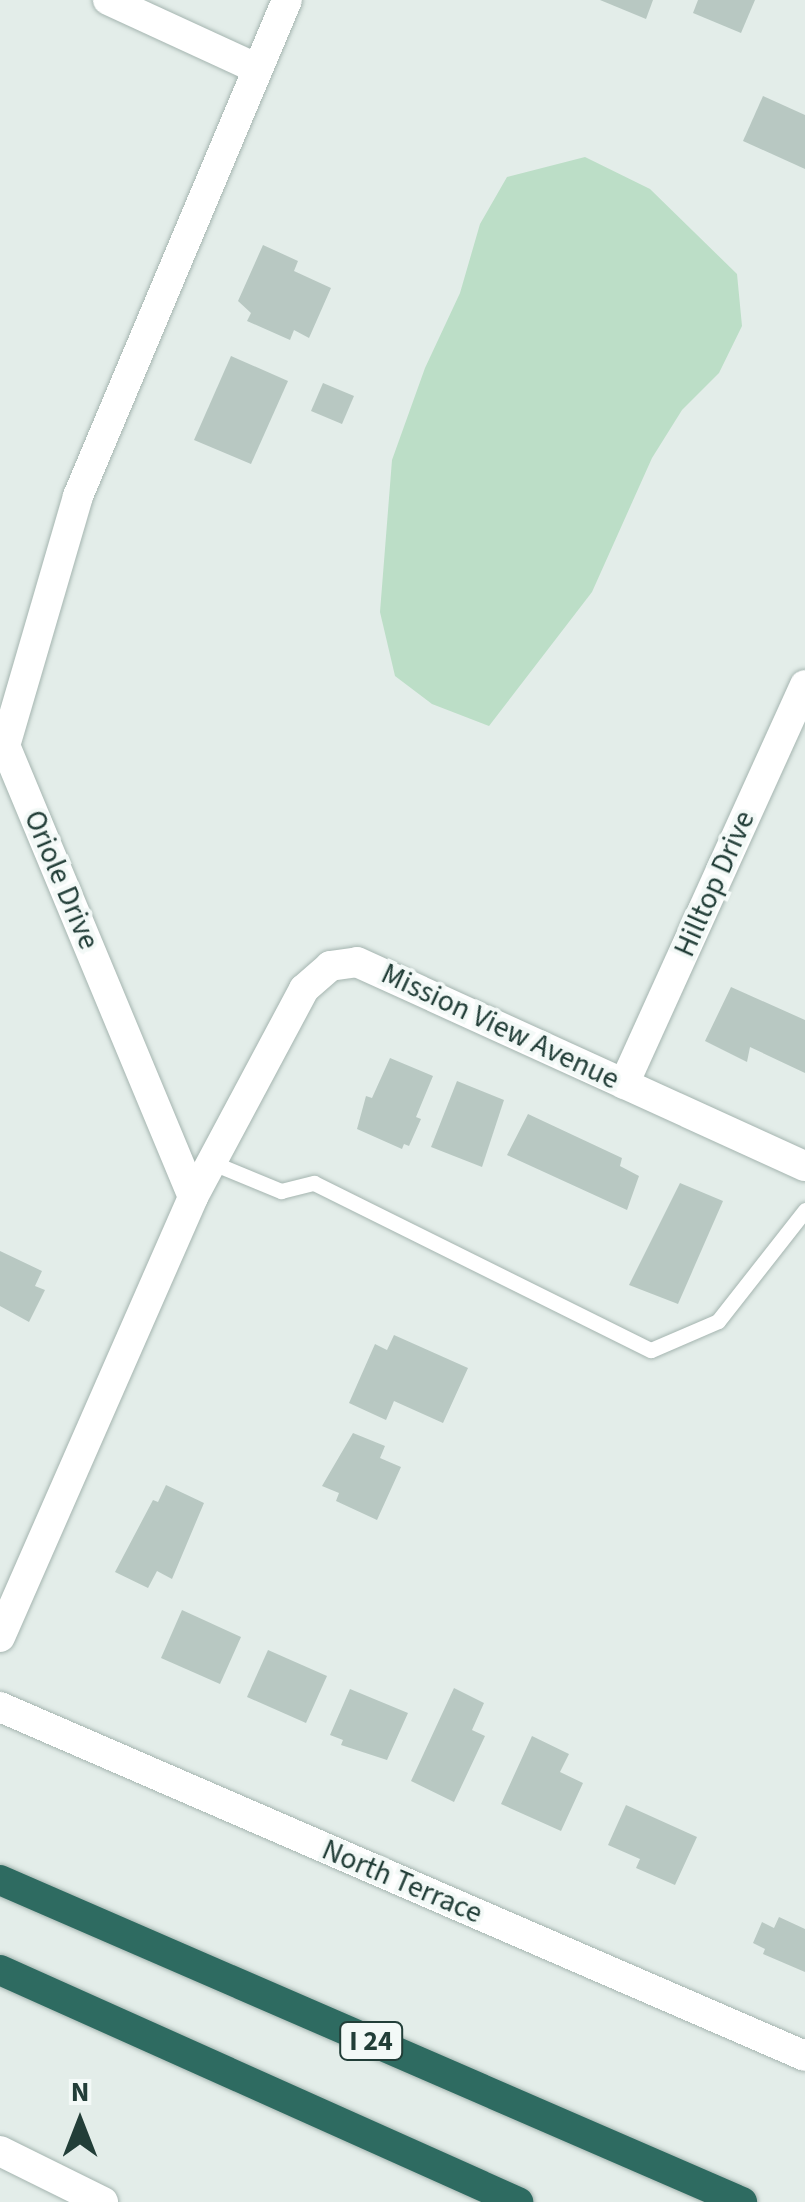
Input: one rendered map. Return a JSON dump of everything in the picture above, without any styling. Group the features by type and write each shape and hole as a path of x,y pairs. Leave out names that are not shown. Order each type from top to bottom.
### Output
{"highway":[{"name":"I 24","path":"0,1880 742,2202"},
{"path":"0,1970 518,2202"}],"street":[{"path":"108,0 256,68"},
{"name":"Oriole Drive","path":"193,1197 2,745 78,496 287,0"},
{"name":"Hilltop Drive","path":"624,1084 805,685"},
{"name":"Mission View Avenue","path":"193,1197 304,989 330,966 357,962 805,1166"},
{"path":"0,1637 193,1197"},
{"name":"North Terrace","path":"0,1708 805,2056"},
{"path":"0,2150 103,2202"}],"lane":[{"path":"213,1163 281,1191 314,1184 651,1350 718,1321 805,1210"}],"green space":[{"path":"585,157 650,189 737,274 742,326 719,373 682,410 652,458 592,592 489,726 432,704 395,676 380,612 392,460 425,368 460,293 480,224 507,177"}],"building":[{"path":"600,0 653,0 646,19"},
{"path":"698,0 755,0 741,33 693,13"},
{"path":"763,96 805,115 805,169 743,141"},
{"path":"263,245 298,261 294,271 331,288 309,338 294,330 290,340 247,321 251,313 238,301"},
{"path":"231,356 288,381 251,464 194,440"},
{"path":"323,383 354,396 342,424 311,411"},
{"path":"731,987 805,1020 805,1073 750,1047 747,1062 705,1041"},
{"path":"390,1058 433,1076 416,1117 421,1119 409,1146 404,1144 402,1149 357,1129 366,1096 372,1098"},
{"path":"457,1081 504,1100 482,1167 431,1147"},
{"path":"528,1114 622,1158 620,1166 639,1176 627,1210 507,1155"},
{"path":"680,1183 723,1201 678,1304 629,1285"},
{"path":"0,1251 42,1271 35,1286 45,1290 29,1322 0,1306"},
{"path":"394,1335 468,1368 443,1423 394,1401 386,1420 349,1403 375,1344 387,1350"},
{"path":"353,1433 385,1446 380,1458 401,1467 377,1520 336,1501 339,1493 322,1486"},
{"path":"166,1485 204,1503 172,1579 157,1571 148,1588 115,1572 153,1500 158,1502"},
{"path":"182,1610 241,1637 220,1684 161,1658"},
{"path":"268,1650 327,1676 306,1723 247,1697"},
{"path":"454,1688 484,1703 472,1730 485,1736 454,1802 411,1781"},
{"path":"350,1689 408,1713 387,1760 341,1745 343,1740 330,1735"},
{"path":"532,1736 569,1754 560,1772 583,1783 561,1831 501,1804"},
{"path":"626,1805 697,1837 675,1885 636,1868 640,1859 608,1845"},
{"path":"779,1917 805,1929 805,1972 763,1954 765,1949 753,1943 762,1922 774,1928"}]}
